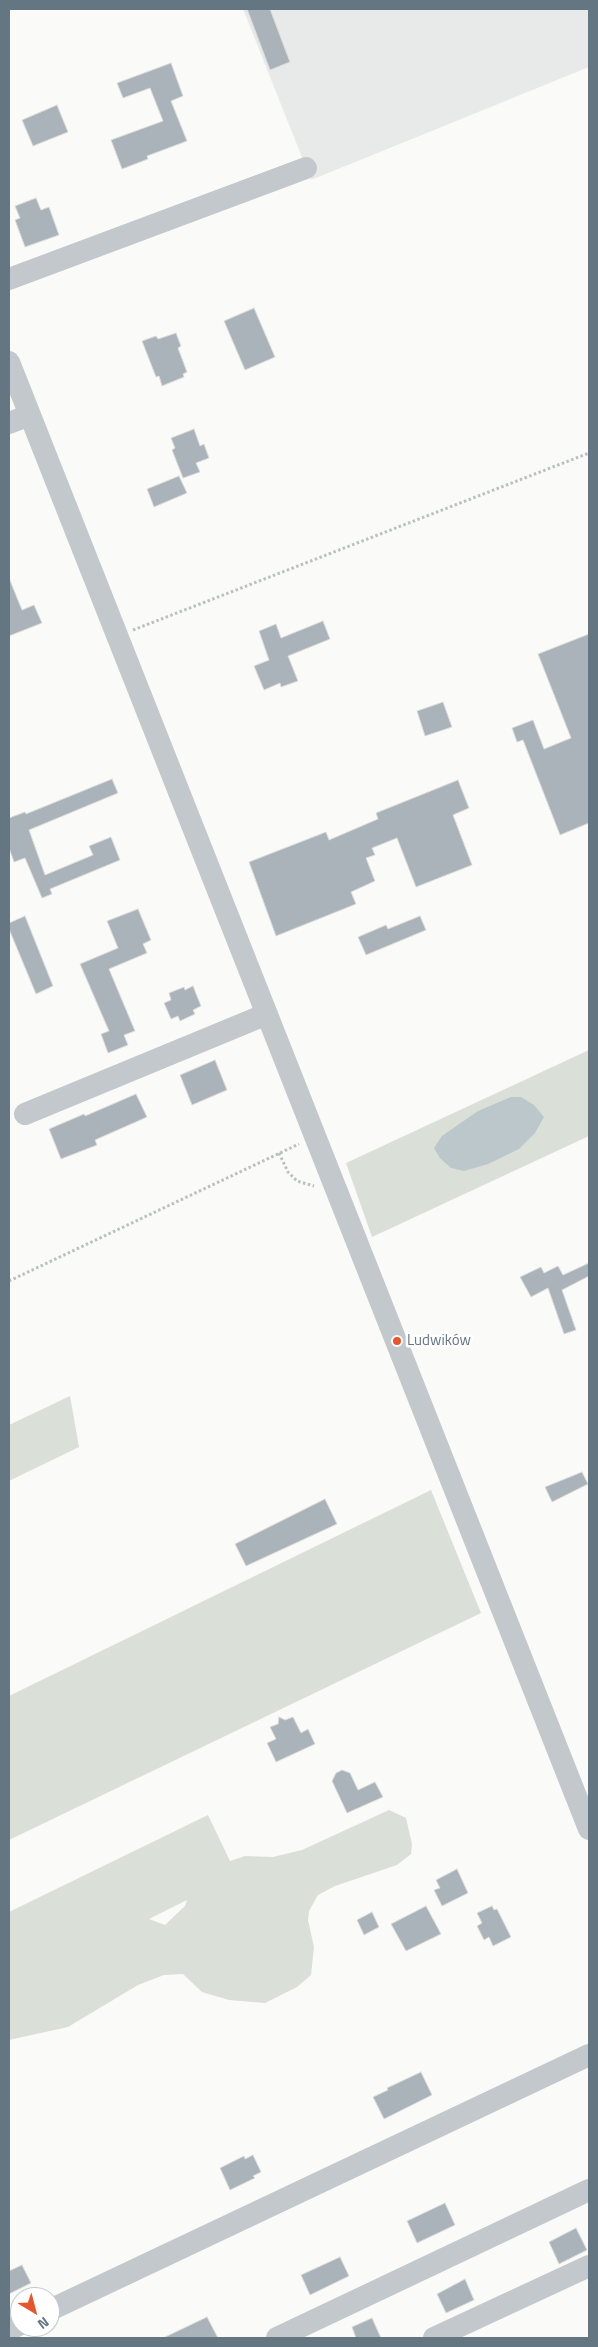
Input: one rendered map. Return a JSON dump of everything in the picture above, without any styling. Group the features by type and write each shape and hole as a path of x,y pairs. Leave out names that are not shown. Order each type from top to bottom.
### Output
{"street":[{"path":"9,279 306,168"},
{"path":"9,362 589,1829"},
{"path":"9,423 30,415"},
{"path":"24,1114 267,1014"},
{"path":"60,2305 589,2055"},
{"path":"277,2338 589,2190"},
{"path":"434,2338 589,2266"}],"path":[{"path":"118,636 589,453"},
{"path":"9,1280 316,1136"},
{"path":"279,1153 288,1172 296,1181 309,1185 336,1187"}],"shaded area":[{"path":"243,9 589,9 589,67 311,180"},
{"path":"589,1050 589,1136 372,1237 346,1163"},
{"path":"511,1097 521,1097 534,1105 544,1117 535,1133 519,1149 488,1164 464,1171 451,1168 440,1158 434,1148 442,1136 478,1111"},
{"path":"70,1396 79,1447 9,1481 9,1425"},
{"path":"431,1490 481,1613 9,1840 9,1696"},
{"path":"389,1810 406,1818 412,1844 411,1854 397,1865 335,1886 318,1895 309,1911 308,1920 314,1947 311,1975 297,1987 265,2003 229,2000 202,1992 183,1974 164,1975 138,1985 68,2027 9,2040 9,1912 208,1815 230,1861 245,1856 273,1857 302,1850","holes":["187,1900 185,1906 165,1925 149,1919"]}],"building":[{"path":"247,9 270,9 290,62 270,70"},
{"path":"171,63 183,96 171,101 187,141 147,156 148,159 122,169 111,140 163,121 150,88 123,98 117,83"},
{"path":"57,105 68,132 33,146 22,120"},
{"path":"36,198 41,210 49,207 59,235 25,247 15,220 20,218 15,206"},
{"path":"254,308 275,357 245,370 224,321"},
{"path":"176,333 181,346 178,348 187,372 183,374 184,377 162,386 159,376 156,377 142,341 156,336 158,339"},
{"path":"194,429 200,446 204,444 209,458 196,463 200,472 183,478 172,450 175,448 171,438"},
{"path":"179,476 187,493 154,507 147,489"},
{"path":"9,578 22,610 34,605 42,623 9,636"},
{"path":"323,621 330,639 288,656 298,681 281,687 280,683 264,690 254,666 269,660 259,631 276,624 281,638"},
{"path":"589,634 589,823 560,835 523,740 517,742 512,728 533,720 544,749 571,738 538,654"},
{"path":"443,702 452,727 425,736 417,711"},
{"path":"112,779 118,793 29,830 45,875 93,855 89,846 111,837 120,860 50,889 52,894 42,898 25,858 14,862 9,848 9,818 25,812 26,814"},
{"path":"458,780 469,808 453,815 472,865 416,887 397,838 372,848 375,855 366,858 375,881 351,892 356,904 276,936 249,862 326,832 329,840 378,819 376,813"},
{"path":"138,909 151,940 143,944 147,953 109,969 135,1031 124,1035 128,1045 108,1053 101,1034 109,1031 80,964 118,948 107,921"},
{"path":"25,916 53,986 36,994 9,929 9,923"},
{"path":"420,916 426,930 366,955 358,937 386,925 388,929"},
{"path":"193,986 201,1006 193,1010 195,1014 180,1021 178,1016 171,1019 164,1003 171,1000 169,993 184,987 185,990"},
{"path":"215,1060 227,1090 192,1105 180,1075"},
{"path":"136,1094 147,1117 95,1140 97,1145 61,1159 49,1129"},
{"path":"589,1263 589,1276 562,1290 576,1330 564,1334 548,1288 531,1297 520,1277 541,1267 544,1273 558,1266 563,1275"},
{"path":"582,1472 588,1484 552,1502 545,1487"},
{"path":"325,1499 337,1524 246,1566 235,1544"},
{"path":"279,1717 285,1720 293,1717 301,1733 308,1729 315,1744 276,1762 267,1743 276,1739 270,1727 278,1724"},
{"path":"342,1770 350,1773 358,1790 375,1782 383,1797 347,1813 332,1781 336,1773"},
{"path":"457,1869 468,1893 442,1906 434,1890 440,1888 436,1880"},
{"path":"426,1906 441,1934 406,1951 391,1924"},
{"path":"492,1906 494,1910 497,1909 511,1937 493,1946 489,1937 484,1940 477,1926 482,1923 477,1913"},
{"path":"372,1912 379,1927 364,1935 357,1920"},
{"path":"421,2072 432,2095 384,2119 373,2097 388,2090 387,2088"},
{"path":"253,2155 261,2172 253,2176 255,2178 230,2190 220,2168 244,2156 245,2159"},
{"path":"445,2203 455,2225 417,2243 407,2221"},
{"path":"576,2228 587,2250 559,2264 549,2242"},
{"path":"340,2257 349,2276 310,2295 301,2275"},
{"path":"22,2265 31,2283 23,2287 10,2287 9,2294 9,2271"},
{"path":"465,2279 474,2300 446,2313 437,2294"},
{"path":"207,2317 218,2338 163,2338"},
{"path":"372,2318 381,2338 356,2338 352,2327"}],"place":[{"name":"Ludwików","path":"397,1341"}]}
